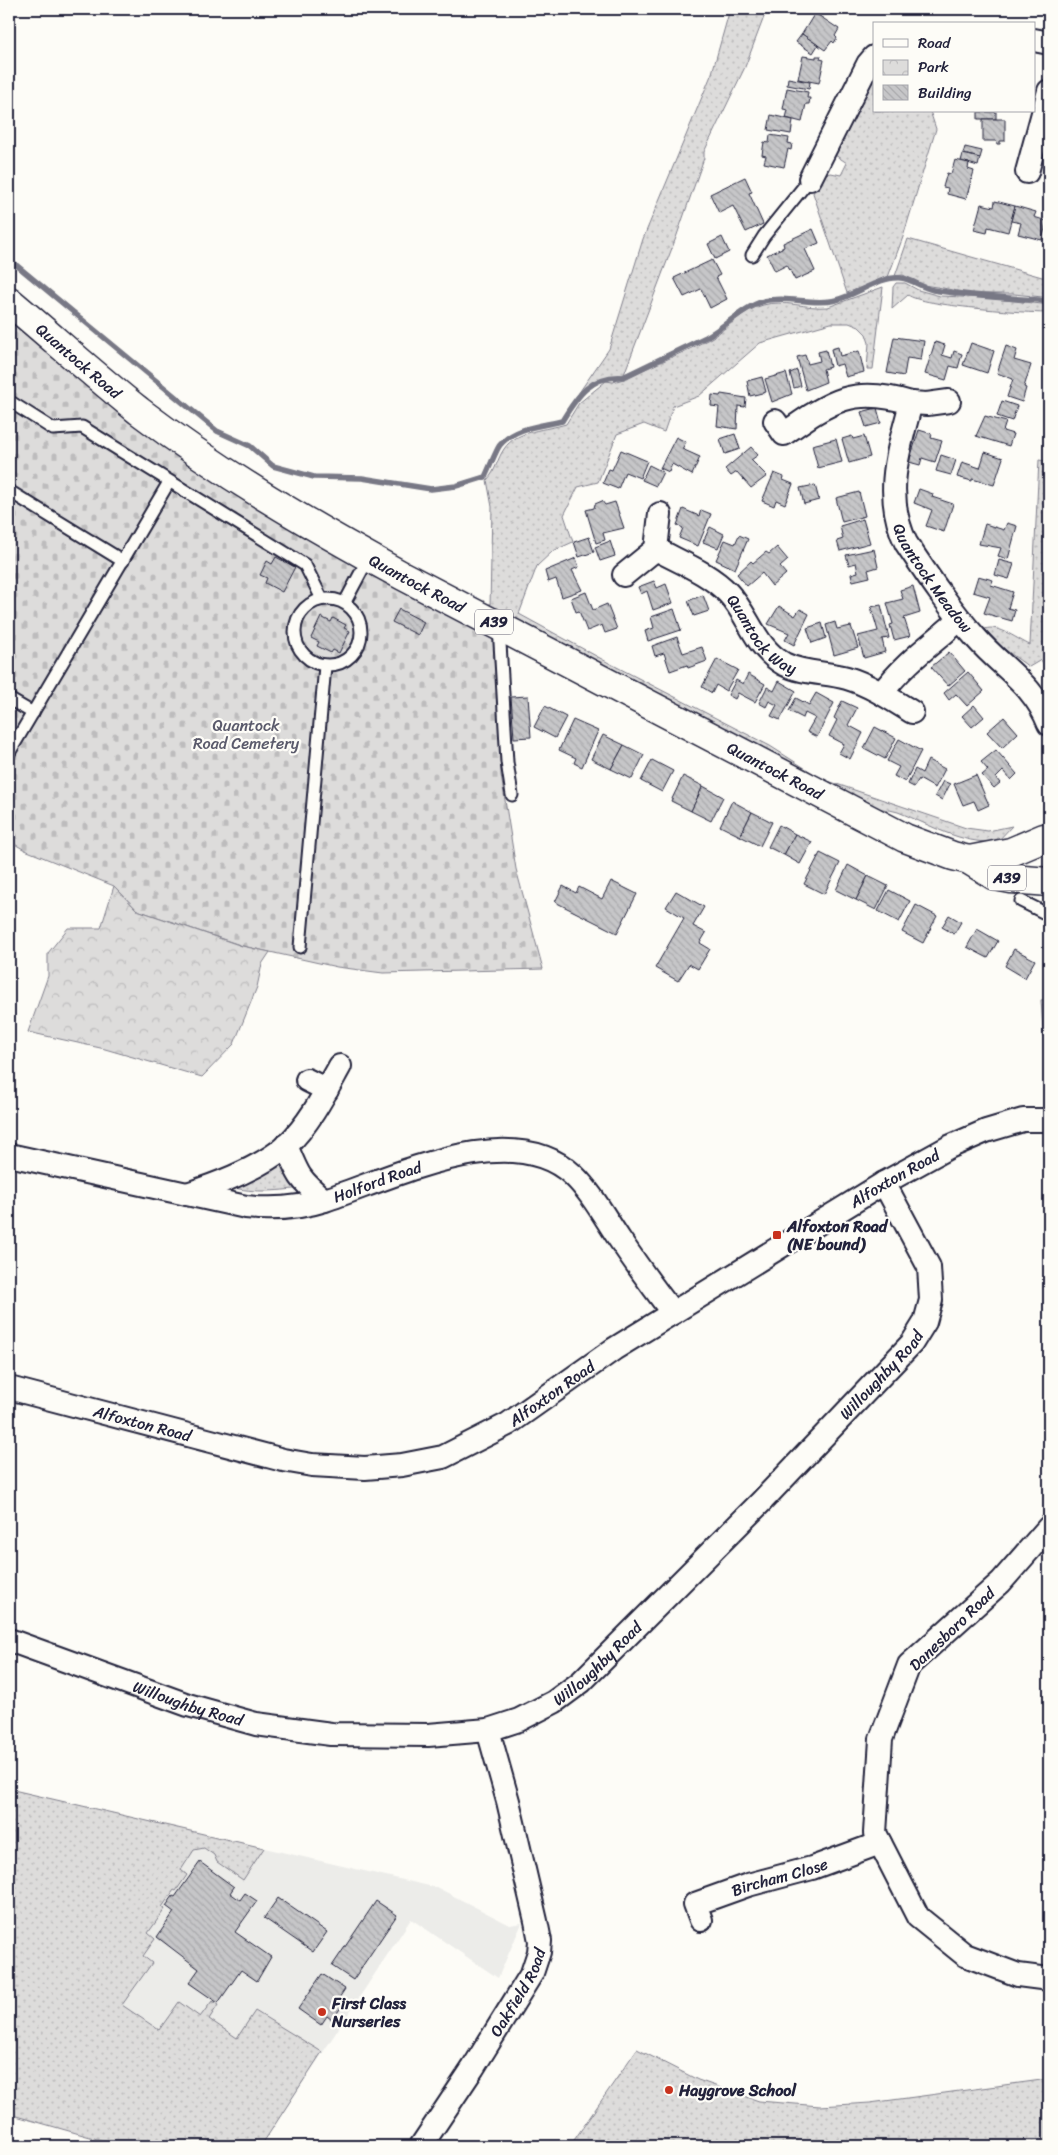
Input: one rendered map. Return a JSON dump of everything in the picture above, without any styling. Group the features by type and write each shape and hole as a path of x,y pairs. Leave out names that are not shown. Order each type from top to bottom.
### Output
{"main road":[{"name":"Quantock Road","path":"9,301 139,410 205,458 292,515 368,557 905,838 969,860 995,876 1049,882"},
{"name":"Quantock Road","path":"969,860 1011,852 1046,830"},
{"name":"A39","path":"1046,830 1044,854 1049,866"}],"street":[{"path":"1036,41 1049,44"},
{"path":"810,179 868,64 873,58"},
{"path":"1027,172 1049,91"},
{"path":"784,435 824,408 853,396 877,394 911,403 927,404 949,401"},
{"name":"Quantock Meadow","path":"911,403 893,482 894,510 906,543 959,620 979,642 1024,682 1037,699 1049,724"},
{"path":"624,574 656,549 660,514"},
{"name":"Quantock Way","path":"656,549 714,580 729,594 761,644 784,664 799,669 847,678 882,693 912,712"},
{"path":"882,693 908,662 936,641 959,620"},
{"path":"187,1194 235,1176 286,1145 306,1122 317,1085 340,1066"},
{"name":"Alfoxton Road","path":"9,1388 283,1460 365,1468 402,1465 443,1457 508,1424 614,1350 884,1183 949,1147 986,1131 1023,1120 1049,1120"},
{"path":"286,1145 297,1174 303,1183 324,1200"},
{"name":"Holford Road","path":"9,1155 267,1210 294,1207 324,1200 402,1170 441,1159 505,1150 528,1151 551,1158 573,1175 592,1198 643,1274 674,1313"},
{"name":"Willoughby Road","path":"9,1640 188,1705 256,1724 331,1734 428,1735 488,1730 519,1720 554,1702 581,1682 766,1496 912,1343 925,1322 931,1300 929,1267 884,1183"},
{"name":"Danesboro Road","path":"1046,1539 909,1665 881,1739 875,1833 918,1917 965,1955 1018,1975 1049,1979"},
{"name":"Oakfield Road","path":"421,2146 515,2004 532,1973 539,1952 540,1941 536,1922 508,1801 488,1730"},
{"name":"Bircham Close","path":"701,1920 695,1904 748,1885 812,1868 880,1843"}],"lane":[{"path":"752,254 764,236 810,179"},
{"path":"9,401 53,429 82,427 305,565 322,599"},
{"path":"9,754 170,482"},
{"path":"9,491 123,561"},
{"path":"345,602 368,557"},
{"path":"333,598 345,602 353,608 359,618 362,630 361,641 356,652 348,660 325,666 310,660 299,649 295,639 294,628 297,618 303,609 312,602 322,599 333,598"},
{"path":"499,625 512,795"},
{"path":"300,947 325,666"},
{"path":"9,699 33,713"},
{"path":"1021,901 1049,915"}],"shaded area":[{"path":"9,1789 438,1888 510,1925 522,1923 498,1978 411,1919 261,2146 122,2146"}],"green space":[{"path":"730,9 767,9 745,67 704,152 704,158 677,235 623,377 609,376 576,397 609,349 643,239 712,73"},
{"path":"873,69 873,112 930,112 936,129 903,237 888,277 847,293 813,193 824,174 841,175 847,163 835,155"},
{"path":"908,239 1049,279 1049,300 1042,297 1014,294 970,294 923,285 903,275 895,276"},
{"path":"896,283 905,283 918,290 940,296 986,298 1042,304 1049,306 1049,313 953,306 917,299 908,295 892,309 893,287"},
{"path":"883,287 873,369 867,369 869,343 866,334 859,327 849,323 831,323 760,343 699,396 673,406 664,432 644,424 617,434 598,482 578,487 564,515 573,542 553,551 537,566 519,614 770,746 822,779 966,828 988,831 1012,826 997,842 983,842 958,837 898,812 867,807 490,608 492,507 487,480 509,443 524,434 566,424 579,403 606,381 613,382 627,378 690,349 711,338 756,307 779,303 828,307"},
{"name":"Quantock Road Cemetery","path":"9,321 148,436 336,554 408,595 495,638 501,775 516,869 543,969 383,973 337,967 243,946 137,910 114,886 25,850 9,841"},
{"path":"1049,377 1049,683 1047,669 1041,660 1029,667 1003,648 985,629 996,629 1008,633 1030,645 1039,460 1045,461"},
{"path":"114,886 137,910 242,946 270,952 262,964 257,987 234,1044 202,1077 105,1049 28,1032 48,976 48,953 68,928 101,928"},
{"path":"1049,999 1049,1105 1048,1105 1041,1000"},
{"path":"279,1155 302,1188 253,1191 225,1185"},
{"path":"9,1789 264,1848 243,1880 217,1862 214,1855 204,1848 194,1850 181,1870 187,1875 162,1907 165,1909 148,1933 155,1939 143,1956 152,1963 122,2005 159,2030 179,2002 200,2017 212,2001 218,2005 209,2019 237,2038 255,2011 322,2052 261,2146 122,2146 9,2114"},
{"name":"Haygrove School","path":"637,2049 698,2080 759,2101 820,2106 870,2103 1049,2079 1049,2146 570,2146"}],"building":[{"path":"815,13 839,29 834,43 832,41 825,50 802,34"},
{"path":"802,34 818,45 813,53 796,42"},
{"path":"803,56 816,58 816,56 821,56 820,59 824,60 819,83 798,79"},
{"path":"788,78 810,82 809,89 787,85"},
{"path":"787,88 808,92 809,104 806,104 802,122 786,118 788,110 783,109"},
{"path":"978,112 996,112 996,119 978,119"},
{"path":"771,115 793,120 791,134 768,130"},
{"path":"983,119 1005,119 1005,141 1000,141 1000,144 997,144 996,141 983,141"},
{"path":"770,135 789,138 788,143 792,144 791,150 788,149 784,167 764,163 766,156 762,155 764,142 769,143"},
{"path":"965,147 982,151 980,158 963,154"},
{"path":"963,154 980,158 978,166 961,161"},
{"path":"955,160 969,163 968,169 974,171 966,199 947,194 948,188 943,187 947,173 951,174"},
{"path":"745,177 752,192 749,193 763,224 746,232 733,206 719,213 710,194"},
{"path":"995,201 1015,206 1008,232 988,227 987,233 974,230 981,204 994,207"},
{"path":"1015,206 1036,212 1034,217 1047,221 1042,240 1018,234 1021,223 1011,221"},
{"path":"813,229 819,243 805,249 815,271 795,280 787,265 775,271 767,255 784,247 783,243"},
{"path":"722,237 729,252 715,259 708,244"},
{"path":"712,260 720,275 716,277 727,299 710,308 701,289 684,297 674,278"},
{"path":"894,337 924,341 921,360 907,358 904,376 887,373"},
{"path":"935,342 945,345 942,355 952,358 954,351 962,354 958,368 950,366 946,380 925,374"},
{"path":"971,343 994,351 987,373 963,365"},
{"path":"1006,346 1017,350 1014,360 1031,365 1024,387 1026,388 1022,402 1007,397 1013,379 997,373"},
{"path":"838,347 840,356 859,351 864,372 846,377 842,364 835,366 831,349"},
{"path":"826,350 830,367 823,369 826,382 806,390 797,357 805,355 808,364 820,361 818,352"},
{"path":"797,370 801,386 794,388 790,373"},
{"path":"786,373 792,394 772,402 765,379"},
{"path":"762,377 766,392 750,396 747,381"},
{"path":"721,394 746,398 745,407 738,406 737,429 717,426 719,407 711,406 712,395 720,396"},
{"path":"1002,401 1017,406 1012,421 997,416"},
{"path":"877,408 881,423 866,427 861,412"},
{"path":"985,416 1006,422 1003,431 1013,434 1009,446 976,436"},
{"path":"919,430 932,434 931,438 942,441 935,462 922,458 920,465 909,462"},
{"path":"735,434 740,449 725,454 720,439"},
{"path":"852,436 853,439 864,436 870,457 849,463 842,439"},
{"path":"676,437 686,442 682,449 700,457 692,475 672,464 669,472 660,468"},
{"path":"836,439 842,462 818,468 812,445"},
{"path":"751,447 758,455 751,460 767,476 751,488 737,472 731,476 725,469"},
{"path":"621,450 647,461 640,478 625,472 618,489 603,483 609,469 612,470"},
{"path":"985,452 1003,458 994,485 957,477 962,462 980,468"},
{"path":"941,455 956,460 951,475 936,471"},
{"path":"649,465 663,472 656,486 642,480"},
{"path":"774,473 784,477 783,480 793,484 785,504 776,500 774,506 762,501"},
{"path":"815,485 819,500 804,504 800,488"},
{"path":"919,489 933,494 932,497 953,504 944,532 926,526 932,510 914,503"},
{"path":"859,492 865,516 842,522 836,498"},
{"path":"602,501 605,505 615,502 624,528 603,533 605,540 596,543 586,510 594,508 595,504"},
{"path":"683,509 699,516 701,510 711,514 698,546 679,538 683,528 677,525"},
{"path":"863,519 870,543 840,551 837,541 843,539 840,526"},
{"path":"1007,523 1017,526 1008,559 998,556 1001,548 979,544 985,524 1004,530"},
{"path":"710,527 724,534 718,548 703,542"},
{"path":"739,535 748,539 735,569 716,560 725,540 735,544"},
{"path":"589,537 594,552 579,557 574,542"},
{"path":"610,541 615,556 600,561 595,547"},
{"path":"777,547 788,560 780,567 786,574 772,586 762,573 747,586 737,574 751,561 753,563 766,552 769,554"},
{"path":"874,549 878,567 868,570 870,577 853,581 851,574 858,572 856,563 849,565 846,555"},
{"path":"276,557 295,567 282,592 265,583 267,578 260,575 267,561 272,564"},
{"path":"576,558 579,567 572,570 582,590 562,597 556,579 548,582 545,571"},
{"path":"999,560 1014,564 1009,579 995,575"},
{"path":"978,576 993,580 991,585 1013,592 1008,608 1015,610 1012,621 984,613 990,597 973,592"},
{"path":"654,581 657,588 666,584 673,603 653,610 647,591 641,594 638,587"},
{"path":"913,586 920,613 904,618 910,636 894,640 890,625 893,624 887,603 903,599 900,590"},
{"path":"586,592 593,610 607,604 617,629 605,633 602,625 587,631 579,611 576,612 571,598"},
{"path":"703,595 709,611 694,616 688,601"},
{"path":"881,605 889,638 882,639 885,652 864,658 858,636 878,631 871,607"},
{"path":"779,606 795,616 800,609 809,614 794,645 785,640 789,633 768,624"},
{"path":"399,609 424,622 418,635 392,622"},
{"path":"674,609 681,630 648,641 645,631 654,628 651,617"},
{"path":"321,617 331,622 333,618 346,625 344,628 350,631 339,653 333,650 331,653 317,646 319,642 311,638"},
{"path":"835,622 837,629 851,626 858,648 834,655 826,625"},
{"path":"822,623 826,638 812,643 807,628"},
{"path":"677,637 683,653 702,647 707,661 688,668 687,665 670,671 664,653 655,656 652,646"},
{"path":"949,652 965,671 948,686 931,667"},
{"path":"717,659 738,670 726,691 716,685 712,693 702,687"},
{"path":"968,672 984,691 967,706 956,694 949,700 944,693"},
{"path":"748,674 765,684 755,702 738,693 735,699 728,695 736,680 743,684"},
{"path":"779,681 796,691 780,720 771,716 777,705 769,701 766,707 759,703 767,687 774,691"},
{"path":"816,693 834,703 817,737 807,732 815,718 805,713 803,718 789,711 796,698 809,705"},
{"path":"528,696 531,737 514,738 511,697"},
{"path":"842,701 857,708 848,725 863,733 850,759 839,753 844,744 829,736 837,720 834,718"},
{"path":"974,705 984,717 972,727 962,716"},
{"path":"545,706 566,717 555,738 534,727"},
{"path":"1004,717 1018,733 1002,748 987,732"},
{"path":"573,720 598,731 582,767 574,763 576,758 559,750"},
{"path":"875,727 896,738 885,759 864,748"},
{"path":"603,735 624,745 611,769 591,759"},
{"path":"899,739 921,751 905,782 894,776 899,767 887,761"},
{"path":"624,745 644,755 632,779 611,769"},
{"path":"996,750 1017,774 1011,780 1003,771 996,778 1000,783 994,788 982,775 988,770 981,762"},
{"path":"652,760 673,771 662,792 641,781"},
{"path":"928,760 945,769 935,788 919,779 914,787 908,784 915,769 922,773"},
{"path":"976,775 989,805 978,810 974,801 963,805 954,784"},
{"path":"683,776 703,786 691,811 671,801"},
{"path":"943,781 950,784 942,800 935,796"},
{"path":"703,786 723,797 711,821 691,811"},
{"path":"732,801 752,812 740,836 720,826"},
{"path":"752,812 772,822 760,846 740,836"},
{"path":"779,825 795,834 784,855 768,847"},
{"path":"795,834 812,842 800,864 784,855"},
{"path":"820,853 840,863 824,894 804,884"},
{"path":"848,865 868,876 856,900 836,890"},
{"path":"868,876 888,886 876,910 856,900"},
{"path":"611,881 637,894 617,933 555,902 563,886 576,893 579,887 602,899"},
{"path":"889,890 910,901 899,922 878,911"},
{"path":"676,891 704,907 693,926 706,933 700,943 710,949 698,969 689,964 678,981 655,968 684,918 666,907"},
{"path":"916,905 937,916 923,943 902,932"},
{"path":"949,915 961,922 954,934 942,927"},
{"path":"977,929 998,941 988,958 967,947"},
{"path":"1014,949 1035,960 1025,978 1005,966"},
{"path":"200,1862 234,1887 230,1893 240,1900 245,1893 257,1901 235,1932 271,1957 257,1981 241,1970 218,2003 189,1983 199,1969 157,1937 174,1912 166,1906 173,1896 175,1897"},
{"path":"278,1898 327,1932 313,1952 264,1918"},
{"path":"376,1901 397,1915 353,1980 332,1966"},
{"path":"322,1974 345,1989 339,1998 345,2002 332,2020 327,2016 321,2025 298,2009"}],"waterway":[{"path":"9,259 217,431 250,446 273,466 314,477 362,478 431,489 456,486 485,477 498,447 513,434 529,428 562,421 573,403 594,383 612,377 623,377 706,337 741,312 764,301 782,299 827,302 844,298 885,280 901,278 933,290 999,298 1039,300 1049,303"}],"place":[{"name":"Alfoxton Road (NE bound)","path":"777,1235"},
{"name":"First Class Nurseries","path":"322,2012"},
{"name":"Haygrove School","path":"669,2090"}]}
